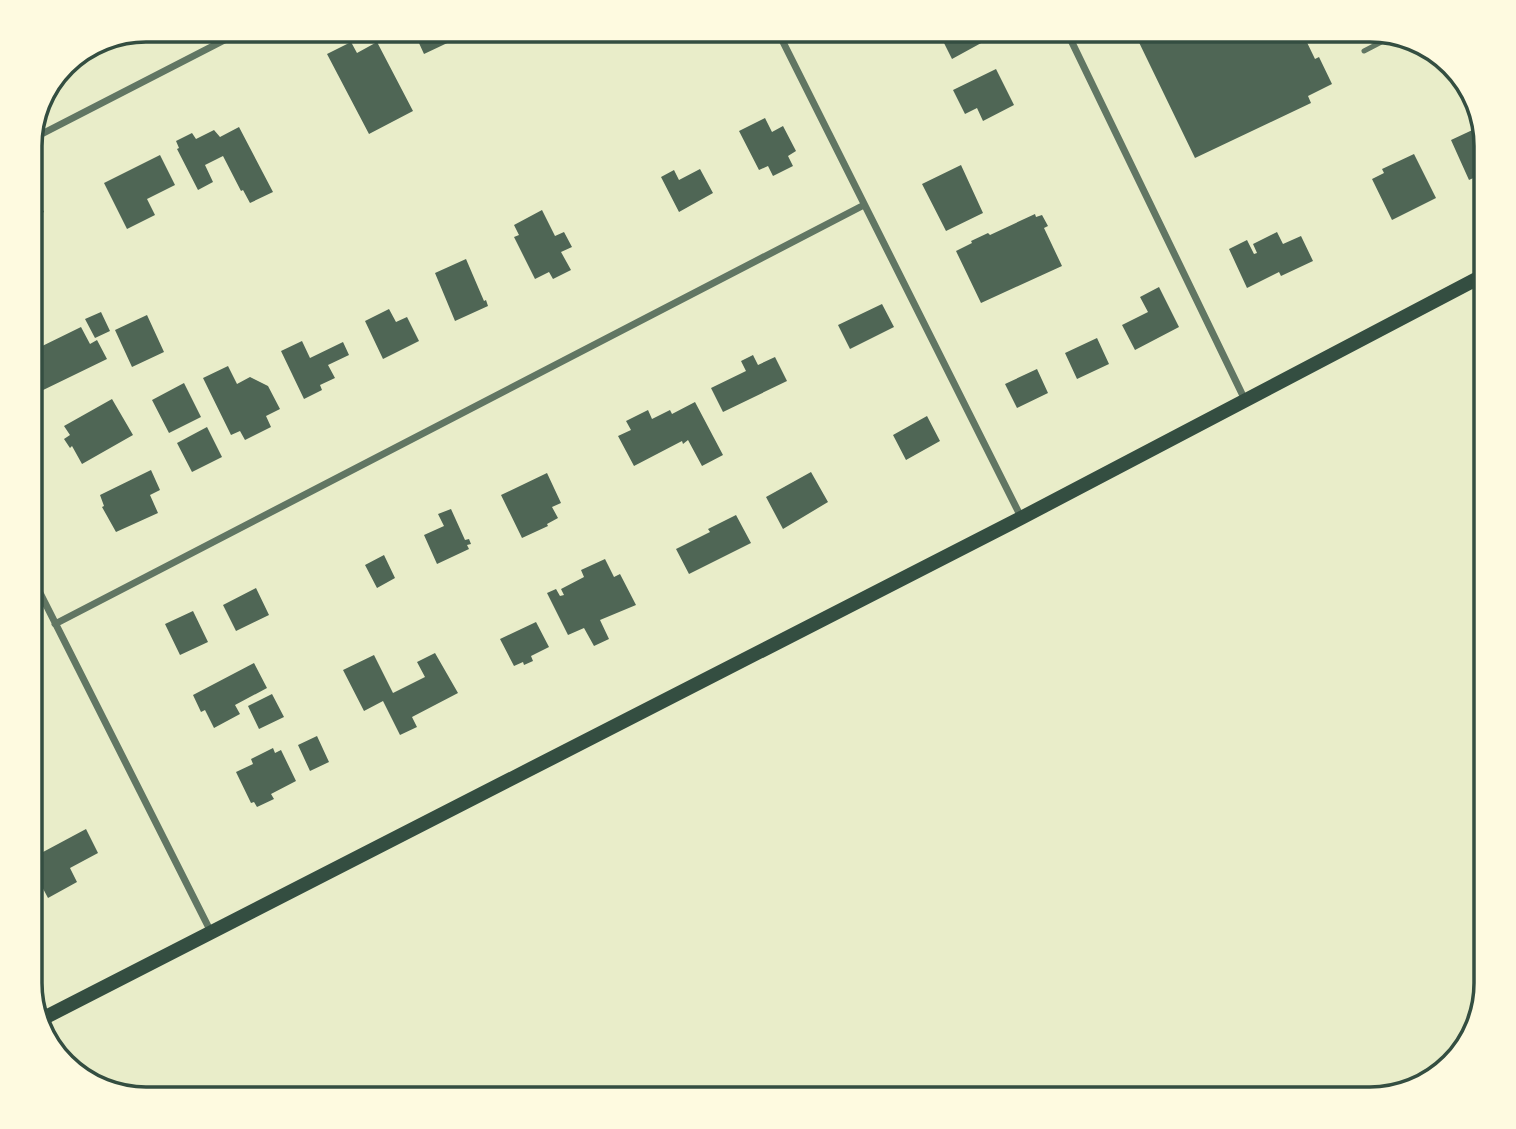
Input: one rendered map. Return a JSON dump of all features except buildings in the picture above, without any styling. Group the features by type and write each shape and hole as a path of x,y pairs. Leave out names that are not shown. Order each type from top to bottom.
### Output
{"main road":[{"path":"48,1016 1021,518 1474,280"}],"street":[{"path":"43,133 221,42"},
{"path":"783,42 1021,518"},
{"path":"1072,42 1245,400"},
{"path":"55,624 864,205"},
{"path":"42,597 211,932"}],"lane":[{"path":"1364,51 1380,43"}]}
